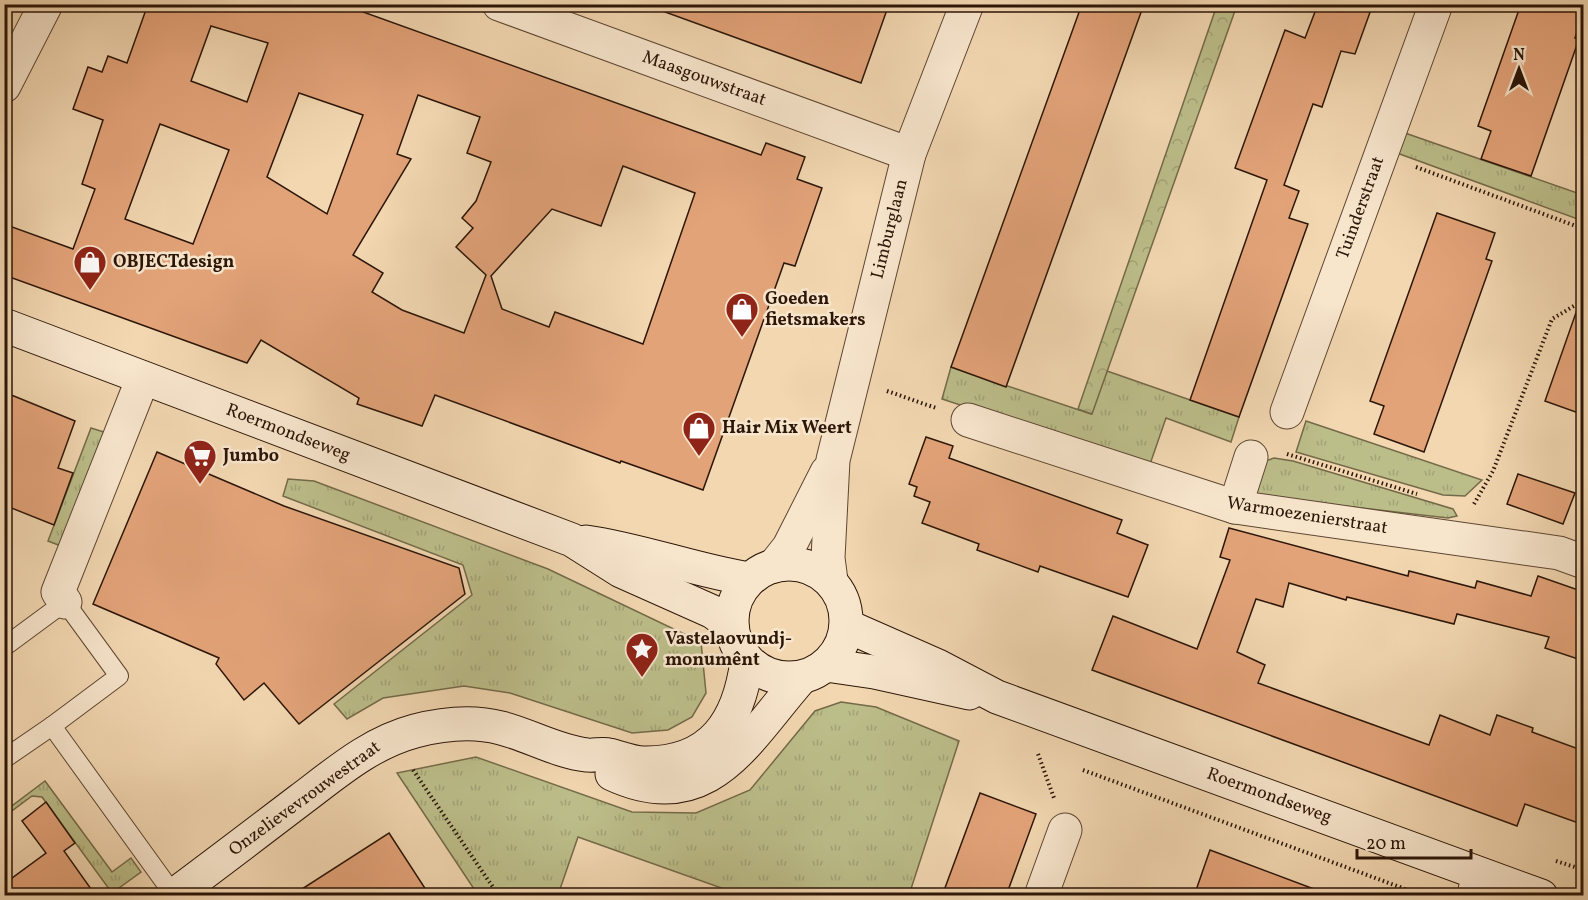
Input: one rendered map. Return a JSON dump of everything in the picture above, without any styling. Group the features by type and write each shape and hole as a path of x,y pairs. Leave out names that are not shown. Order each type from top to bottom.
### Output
{"street":[{"path":"8,70 46,4"},
{"name":"Maasgouwstraat","path":"499,4 909,154"},
{"name":"Limburglaan","path":"831,581 828,558 833,460 909,154 967,4"},
{"name":"Tuinderstraat","path":"1287,412 1436,4"},
{"name":"Roermondseweg","path":"4,325 572,540 621,571 713,612 731,625"},
{"path":"65,602 58,592 143,378"},
{"name":"Warmoezenierstraat","path":"968,420 1235,507 1559,553 1584,562"},
{"path":"1235,507 1251,457"},
{"name":"Limburglaan","path":"761,572 789,547 833,460"},
{"name":"Roermondseweg","path":"572,540 623,547 725,575 761,572"},
{"path":"789,563 804,565 831,581 840,594 846,610 847,626 843,641 814,671 781,678 762,672 747,661 736,644 731,625 732,608 739,592 761,572 789,563"},
{"name":"Roermondseweg","path":"847,626 938,666 997,697 1469,883 1541,896"},
{"name":"Onzelievevrouwestraat","path":"174,895 367,750 391,738 417,730 448,725 484,725 587,755 608,754 624,760 644,763 666,762 690,754 712,743 729,724 737,705 747,661"},
{"name":"Roermondseweg","path":"814,671 997,697"},
{"name":"Onzelievevrouwestraat","path":"587,755 598,768 633,784 675,785 694,781 717,771 734,759 814,671"},
{"path":"1041,896 1065,830"}],"lane":[{"path":"4,647 65,602 119,676 4,759"},
{"path":"52,726 174,895"}],"path":[{"path":"1381,154 1584,229"},
{"path":"1471,510 1493,471 1552,319 1584,300"},
{"path":"853,379 968,420"},
{"path":"391,738 499,896"},
{"path":"1038,754 1065,830"}],"green space":[{"path":"1217,5 1237,5 1092,414 1078,409"},
{"path":"1405,133 1583,195 1583,221 1397,153"},
{"path":"951,367 1091,414 1107,371 1239,417 1231,442 1166,418 1149,467 942,399"},
{"path":"1306,421 1482,480 1465,496 1443,495 1296,452"},
{"path":"91,428 107,433 61,546 48,541"},
{"path":"1274,458 1293,461 1453,509 1457,516 1448,518 1258,496 1255,491 1265,461"},
{"path":"288,479 314,481 548,569 701,642 706,693 692,717 668,730 632,733 510,693 464,686 383,698 347,719 334,704 472,595 463,565 283,496"},
{"path":"841,702 876,707 959,741 909,895 741,895 578,837 558,895 478,895 397,773 476,757 632,812 696,813 750,790 815,711"},
{"path":"45,781 112,872 131,858 141,872 112,893 42,797 32,796 5,816 4,803 9,808"}],"building":[{"path":"148,4 341,4 761,155 766,143 805,157 797,179 822,188 795,266 784,263 703,490 621,461 620,463 435,395 422,426 357,404 359,398 261,340 247,363 4,275 4,224 73,249 95,189 82,184 103,120 73,109 88,67 102,72 108,56 127,63","holes":["211,26 268,43 247,102 191,81","299,93 363,115 327,214 267,177","418,95 480,117 467,153 491,162 476,201 462,218 473,228 456,247 486,275 464,333 402,310 372,292 383,273 353,255 411,159 397,154","160,124 229,150 193,244 125,219","623,166 695,193 643,344 555,312 549,327 502,309 491,276 552,209 601,226"]},
{"path":"654,4 889,4 861,83 654,8"},
{"path":"1082,4 1144,4 1006,387 951,367"},
{"path":"1318,4 1373,4 1355,54 1341,51 1322,107 1313,104 1284,185 1299,191 1289,218 1308,224 1239,417 1190,400 1267,180 1235,168 1285,30 1305,38"},
{"path":"1521,4 1563,4 1584,12 1575,38 1579,39 1531,176 1481,159 1491,131 1478,126"},
{"path":"1437,213 1495,233 1486,259 1492,261 1424,452 1374,434 1384,406 1370,401"},
{"path":"1579,304 1584,305 1584,415 1545,401"},
{"path":"4,392 75,421 58,468 73,473 54,525 4,505 11,484 4,482"},
{"path":"926,437 953,446 949,458 1122,520 1117,533 1148,545 1128,597 1040,566 1038,572 977,550 979,544 922,523 930,502 914,496 917,487 909,484"},
{"path":"157,452 284,506 459,568 465,594 299,724 264,683 244,700 216,664 219,658 93,604"},
{"path":"1518,474 1575,493 1563,524 1507,504"},
{"path":"1229,528 1408,576 1409,571 1475,588 1477,581 1531,596 1538,576 1584,592 1584,661 1545,648 1549,637 1457,614 1454,624 1347,597 1346,600 1289,583 1283,607 1256,599 1237,652 1265,665 1258,683 1429,745 1440,715 1490,735 1497,715 1533,728 1532,732 1584,751 1584,825 1525,804 1517,826 1092,670 1113,616 1197,649 1230,560 1220,557"},
{"path":"980,793 1036,814 1006,896 942,896"},
{"path":"46,802 75,843 64,851 96,896 4,896 4,884 46,853 22,821"},
{"path":"389,833 430,896 291,896"},
{"path":"1210,850 1322,892 1321,896 1194,896"}],"place":[{"name":"OBJECTdesign","path":"90,291"},
{"name":"Goeden fietsmakers","path":"742,338"},
{"name":"Hair Mix Weert","path":"699,457"},
{"name":"Jumbo","path":"200,485"},
{"name":"Vastelaovundj- monumênt","path":"642,678"}]}
